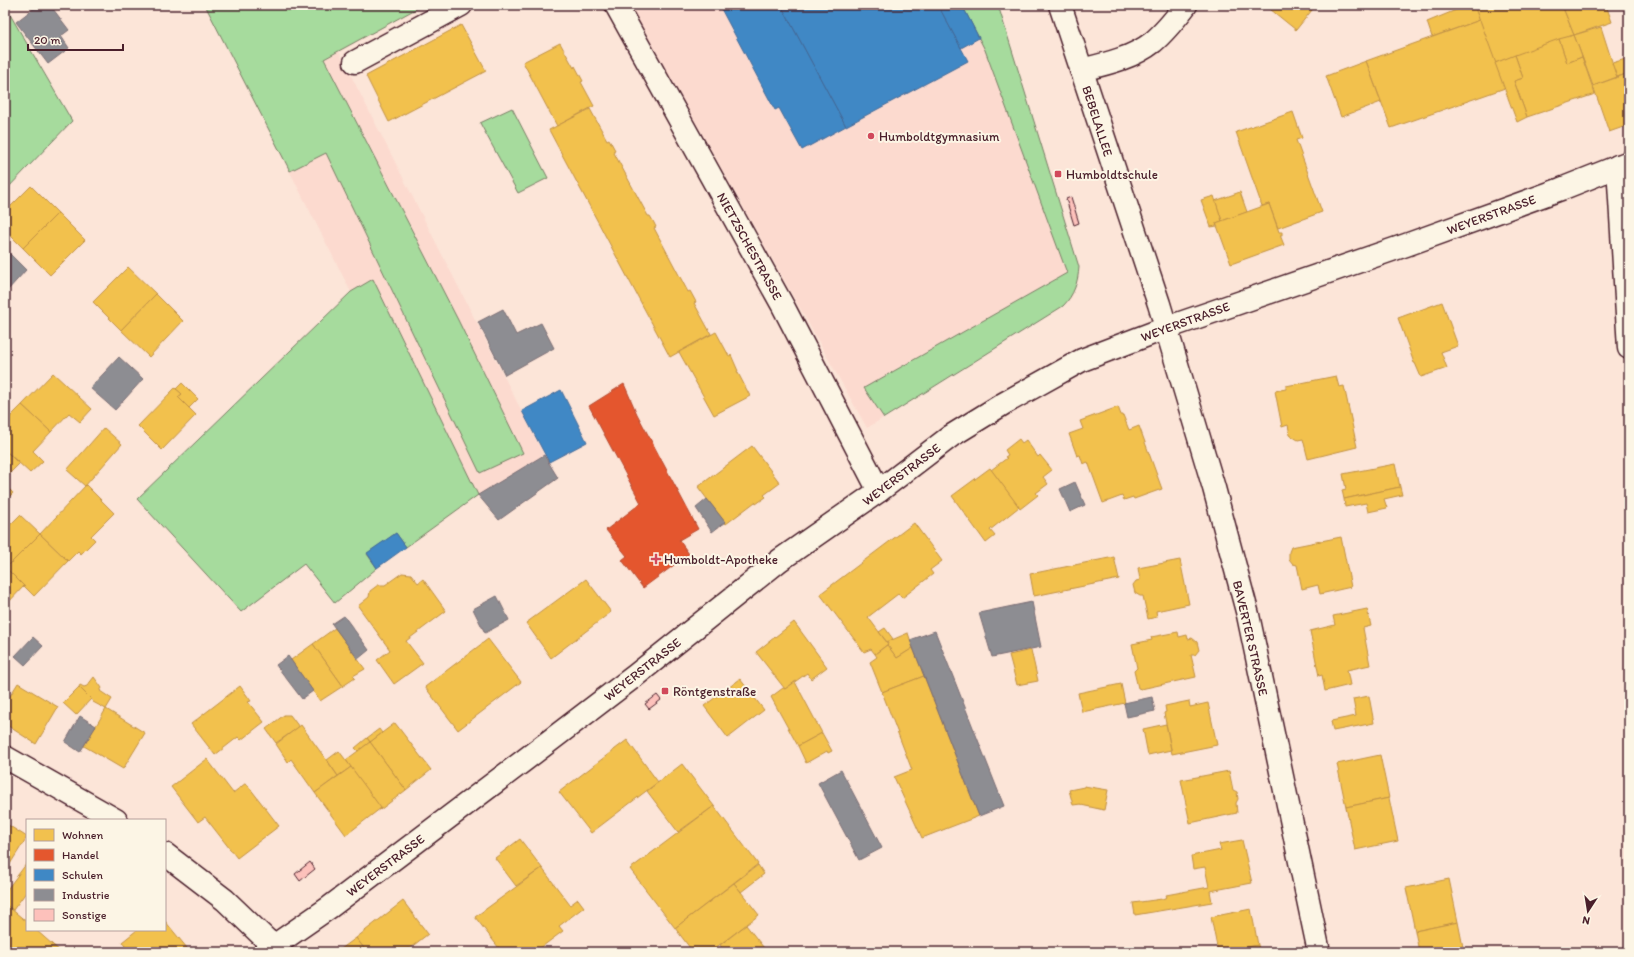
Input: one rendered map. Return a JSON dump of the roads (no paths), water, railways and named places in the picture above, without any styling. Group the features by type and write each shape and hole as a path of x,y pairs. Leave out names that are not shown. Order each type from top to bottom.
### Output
{"main road":[{"path":"355,62 461,5"},
{"name":"NIETZSCHESTRASSE","path":"616,5 761,265 818,371 879,491"},
{"name":"BEBELALLEE","path":"1060,5 1166,328"},
{"path":"1081,70 1119,60 1152,43 1168,28 1186,5"},
{"path":"1623,164 1629,348"},
{"name":"WEYERSTRASSE","path":"269,949 330,907 550,740 780,560 879,491 951,436 1003,404 1082,360 1166,328 1561,189 1623,164"},
{"name":"BAVERTER STRASSE","path":"1166,328 1214,488 1248,615 1319,952"},
{"path":"5,756 114,819"},
{"path":"166,855 225,900 269,949"}],"place":[{"name":"Humboldtgymnasium","path":"871,136"},
{"name":"Humboldtschule","path":"1058,174"},
{"name":"Humboldt-Apotheke","path":"656,559"},
{"name":"Röntgenstraße","path":"665,691"}]}
